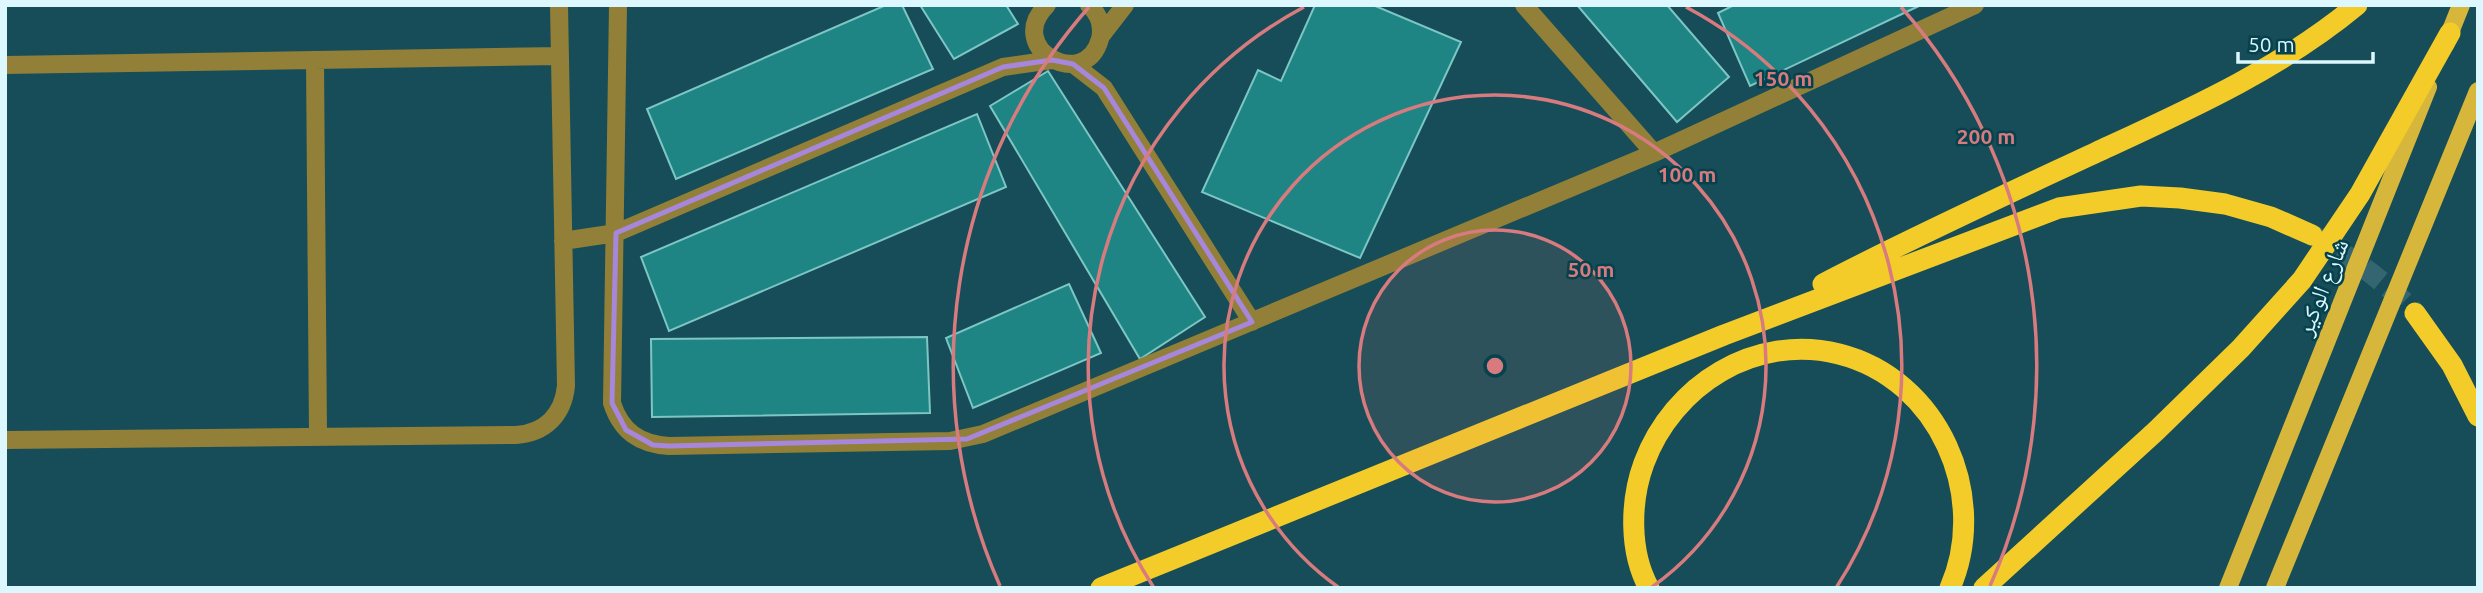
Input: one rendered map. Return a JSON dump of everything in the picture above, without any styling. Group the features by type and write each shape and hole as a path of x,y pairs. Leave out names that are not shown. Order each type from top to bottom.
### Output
{"highway":[{"path":"1724,335 1907,240 2154,126 2275,64 2321,35 2357,5"},
{"path":"1984,588 2166,422 2241,348 2302,280 2360,194 2450,33"},
{"path":"1101,588 1724,335 2002,227 2059,208 2096,200 2141,196 2225,204 2271,217 2312,235"},
{"path":"2415,313 2452,365 2478,416"},
{"path":"1649,588 1636,545 1634,513 1638,479 1651,445 1673,408 1708,378 1747,359 1789,350 1839,354 1873,368 1900,386 1930,414 1957,471 1965,505 1965,540 1950,588"}],"main road":[{"name":"شارع الوكير","path":"2228,588 2461,5"},
{"path":"2275,588 2478,91"}],"street":[{"path":"5,440 516,435 538,431 547,425 561,408 566,386 559,5"},
{"path":"618,5 612,403 626,430 653,445 967,439 1008,426 1654,153 1975,5"},
{"path":"1089,5 1100,21 1104,88"},
{"path":"1073,64 1088,57 1125,5"},
{"path":"1524,5 1654,153"},
{"path":"1003,67 1040,13"},
{"path":"1040,13 1037,44 1052,60"},
{"path":"5,65 559,56"},
{"path":"563,241 616,233 1003,67 1052,60 1073,64 1104,88 1252,322"},
{"path":"315,61 318,436"}],"highlighted area":[{"path":"1052,60 1073,64 1104,88 1252,322 967,439 669,446 653,445 626,430 612,403 616,233 1003,67"}],"building":[{"path":"886,5 902,5 933,69 676,179 647,109"},
{"path":"920,5 1006,5 1018,24 954,59"},
{"path":"1315,5 1373,5 1461,42 1360,258 1202,192 1258,70 1281,81"},
{"path":"1577,5 1667,5 1729,77 1677,122"},
{"path":"1734,5 1921,5 1750,86 1718,13"},
{"path":"1048,71 1205,317 1140,359 990,106"},
{"path":"977,114 1006,187 669,331 641,257"},
{"path":"1069,284 1101,353 973,408 946,338"},
{"path":"927,337 930,413 652,417 651,339"}],"tunnel":[{"path":"2312,235 2366,270 2415,313"}]}
